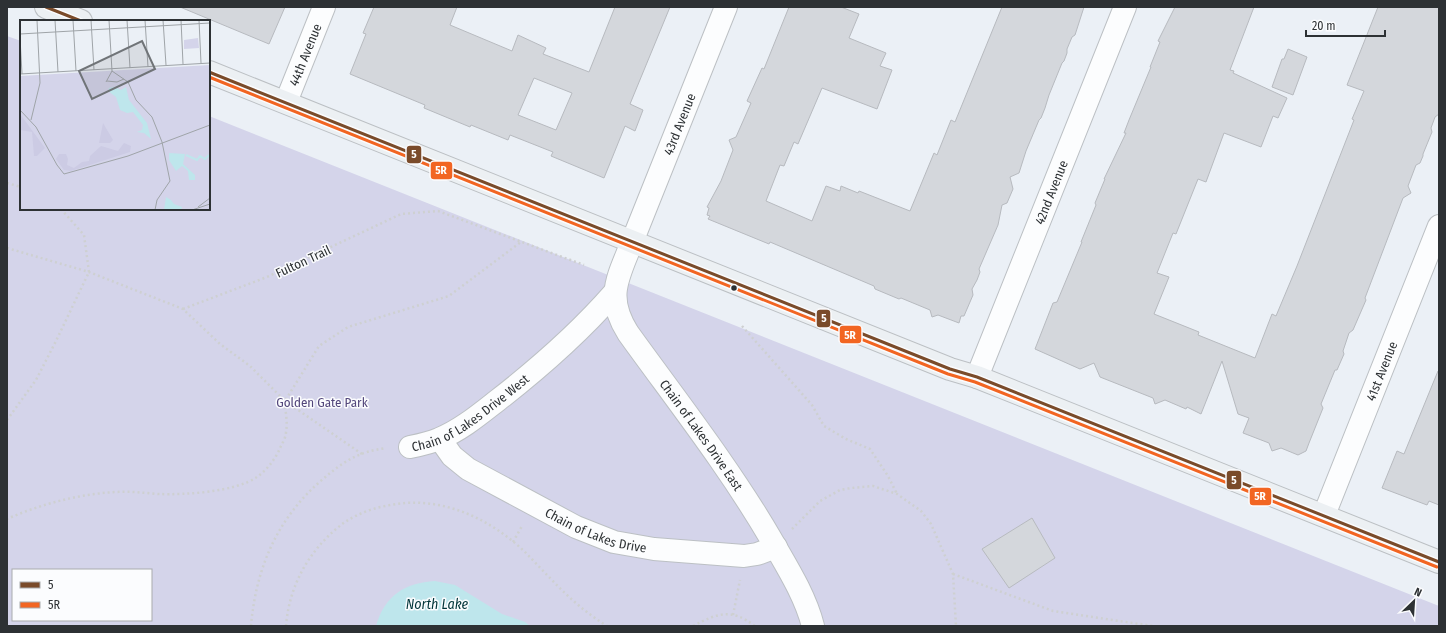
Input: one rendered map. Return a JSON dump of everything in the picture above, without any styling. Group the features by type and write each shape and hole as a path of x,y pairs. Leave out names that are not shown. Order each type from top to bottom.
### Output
{"main road":[{"path":"46,7 78,20"},
{"path":"210,72 950,369 977,377 1439,562"}],"street":[{"name":"44th Avenue","path":"286,102 324,7"},
{"name":"43rd Avenue","path":"632,242 726,7"},
{"name":"42nd Avenue","path":"977,377 1125,7"},
{"name":"41st Avenue","path":"1324,515 1439,226"},
{"name":"Chain of Lakes Drive East","path":"632,242 618,278 614,293 616,310 623,325 739,488 795,580 813,626"},
{"name":"Chain of Lakes Drive West","path":"410,447 440,439 469,422 512,389 578,330 614,293"},
{"name":"Chain of Lakes Drive","path":"440,439 452,456 468,469 554,516 594,535 614,542 654,549 744,556 757,554 776,547"}],"path":[{"path":"7,183 20,187"},
{"path":"7,420 36,380 89,272 84,235 62,210"},
{"name":"Fulton Trail","path":"183,309 267,277 401,214 438,211 584,265"},
{"path":"7,519 41,505 65,499 116,492 159,494 203,492 241,484 251,480 268,467 278,455 286,432 285,401 319,346 348,327 449,296 521,242"},
{"path":"7,248 89,272 183,309 220,344 250,366 285,401 362,454"},
{"path":"742,326 812,405 824,426 846,439 870,449 888,476 897,494"},
{"name":"Chain of Lakes Drive West","path":"251,626 255,598 265,558 282,525 298,503 321,481 350,458 377,450 410,447"},
{"path":"776,547 810,510 820,501 835,493 850,488 873,486 897,494 922,511 931,524 953,574 956,626"},
{"path":"286,626 291,598 296,582 312,553 330,534 345,522 362,513 397,504 415,503 434,504 452,508 472,515 501,533 524,551 582,610 607,626"},
{"path":"734,615 744,556"},
{"path":"953,574 1052,611 1153,626"},
{"path":"693,626 714,616 723,614 734,615 745,619 755,626"}],"green space":[{"name":"Golden Gate Park","path":"7,36 20,41 20,210 210,210 210,116 1439,606 1439,626 7,626"}],"water":[{"name":"North Lake","path":"435,581 455,585 502,614 525,622 530,626 376,626 385,606 398,593 414,585"}],"building":[{"path":"180,7 285,7 269,44"},
{"path":"374,7 457,7 450,25 512,51 518,35 546,48 543,54 589,72 615,7 670,7 630,104 643,110 635,131 625,126 604,178 551,156 553,152 510,135 508,140 471,125 470,127 424,108 425,105 350,74 366,34 363,33","holes":["534,78 572,93 556,130 518,115"]},
{"path":"789,7 841,7 859,14 849,38 886,53 880,66 892,70 877,109 822,88 798,144 794,142 784,166 780,165 766,201 812,221 826,186 840,191 841,186 858,193 859,191 910,211 934,153 937,155 951,120 955,122 1002,7 1084,7 1075,35 1072,37 1067,49 1064,61 1026,151 1019,173 1010,177 1013,189 1007,203 1002,205 998,225 979,269 980,272 977,280 972,289 973,295 964,316 961,316 959,323 938,315 932,317 930,310 875,289 874,286 770,242 769,244 708,219 710,216 707,215 709,208 707,207 721,181 733,150 729,140 736,137 751,103 747,101 762,68 764,69"},
{"path":"1175,7 1254,7 1230,70 1234,71 1233,73 1287,98 1278,118 1273,116 1261,147 1224,133 1206,182 1198,179 1176,234 1173,233 1157,273 1169,277 1154,314 1199,332 1198,335 1255,358 1272,314 1276,316 1297,266 1354,120 1352,119 1364,91 1347,85 1378,7 1439,7 1439,114 1435,117 1431,128 1432,132 1423,156 1420,163 1416,165 1408,186 1411,193 1403,198 1365,298 1366,300 1353,330 1349,333 1343,351 1344,354 1337,370 1335,370 1321,404 1323,408 1306,451 1298,455 1281,448 1272,451 1269,443 1243,433 1249,418 1238,414 1222,361 1201,414 1187,407 1186,409 1165,400 1155,404 1153,398 1100,377 1094,363 1080,369 1035,349 1053,303 1057,302 1082,242 1104,179 1126,133 1124,133 1151,67 1160,42 1158,41"},
{"path":"1288,49 1307,57 1293,95 1272,87 1282,59 1284,59"},
{"path":"1438,371 1439,505 1429,501 1427,505 1382,488 1397,451 1404,454"},
{"path":"1032,518 1055,558 1009,588 982,549"}],"transit line":[{"name":"5","path":"46,7 78,20"},
{"name":"5","path":"210,72 950,369 977,377 1439,562"},
{"name":"5R","path":"210,77 948,374 975,382 1437,567"}]}
